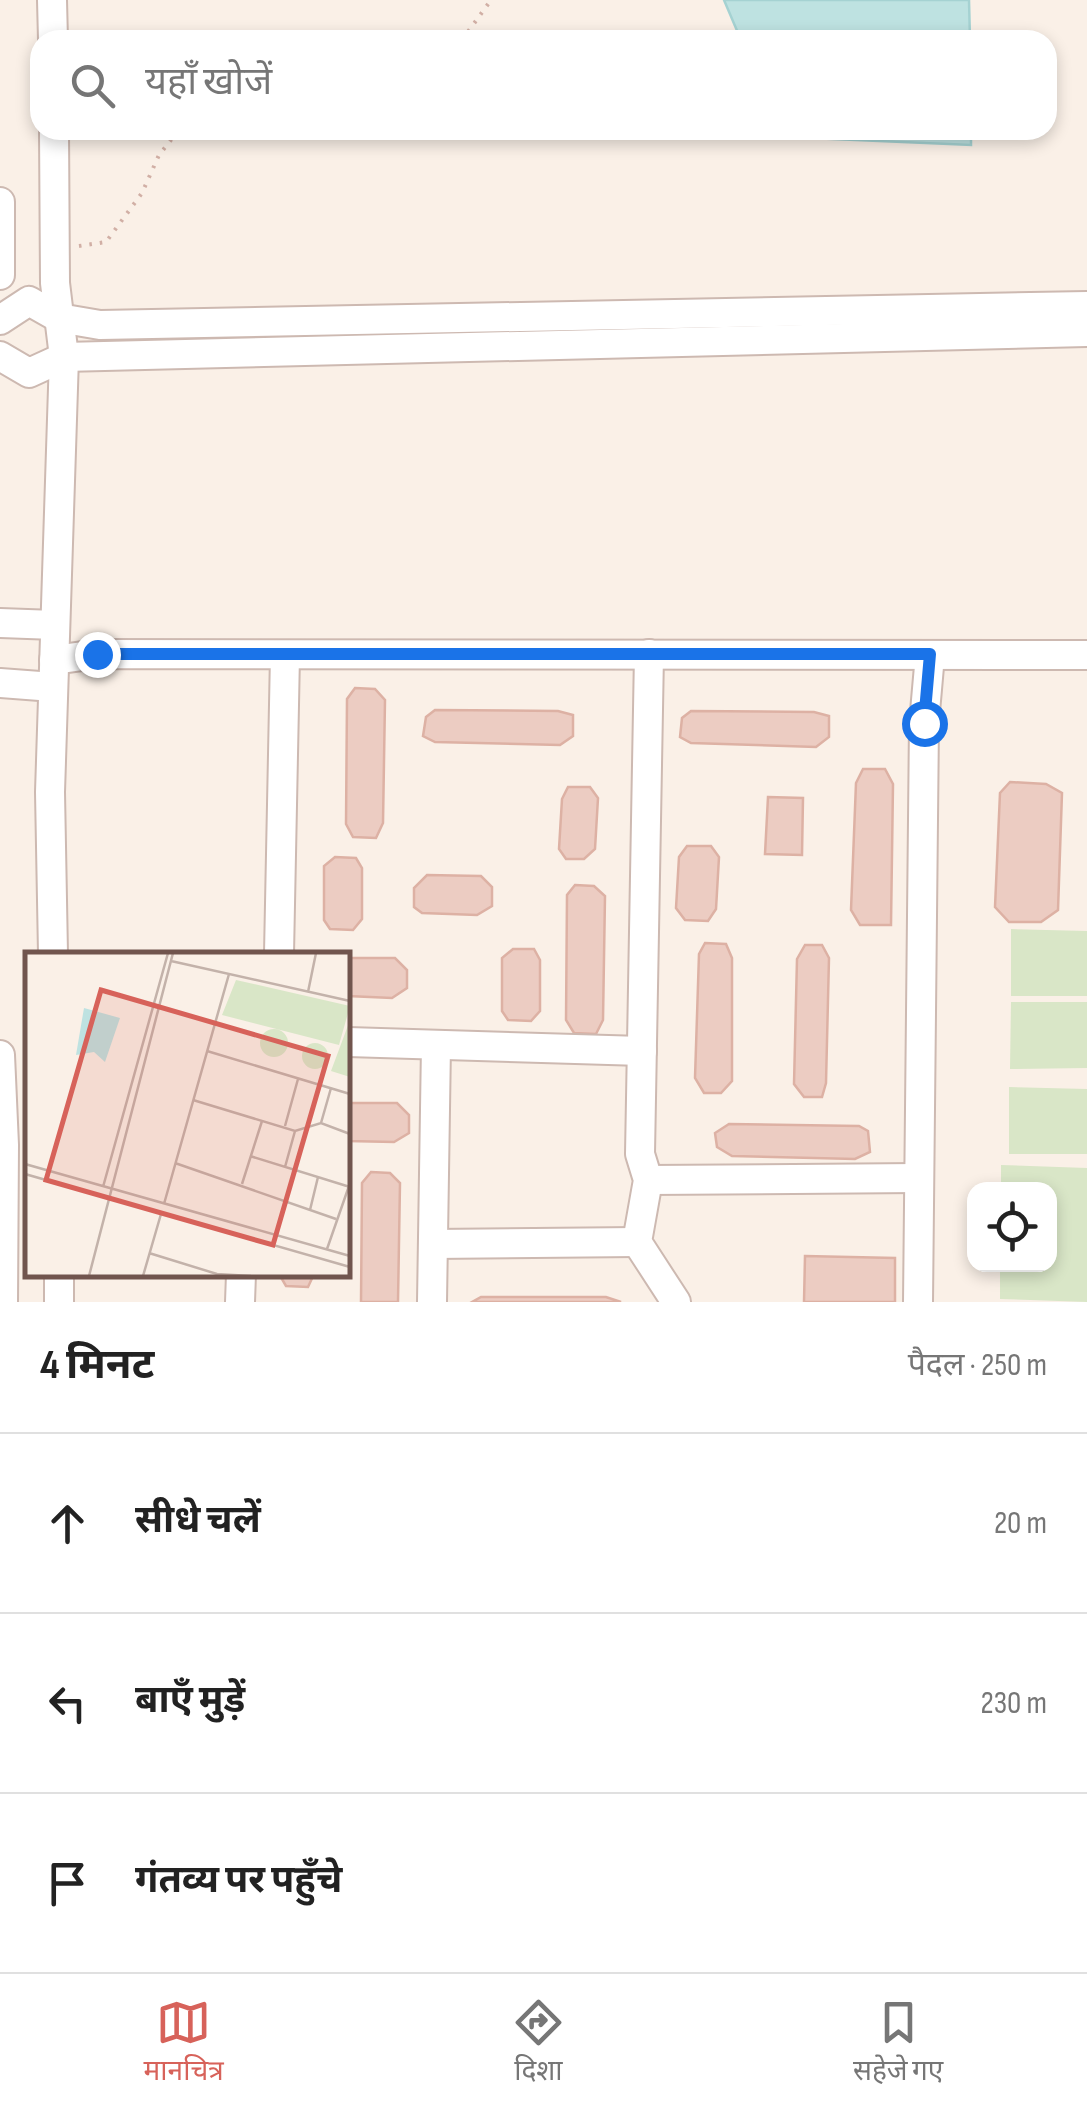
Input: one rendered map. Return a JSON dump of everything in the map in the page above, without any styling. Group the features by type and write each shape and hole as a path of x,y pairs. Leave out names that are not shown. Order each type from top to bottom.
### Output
{"street":[{"path":"52,0 52,30"},
{"path":"53,952 50,792 64,358 55,283 54,140"},
{"path":"0,202 0,275"},
{"path":"0,320 30,301 59,318 100,325 1087,306"},
{"path":"0,356 29,373 64,358 1087,332"},
{"path":"0,624 55,625"},
{"path":"0,684 53,673 97,654 1087,654"},
{"path":"280,952 285,654"},
{"path":"649,654 640,1154 648,1180 637,1242 676,1302"},
{"path":"918,1302 924,723 930,654"},
{"path":"350,1042 642,1050"},
{"path":"432,1302 436,1044"},
{"path":"0,1055 3,1302"},
{"path":"648,1180 919,1178"},
{"path":"433,1244 637,1242"}],"path":[{"path":"469,30 491,0"},
{"path":"55,250 106,242 142,193 159,155 171,140"}],"green space":[{"path":"1011,929 1087,931 1087,996 1011,996"},
{"path":"1011,1002 1087,1002 1087,1068 1010,1069"},
{"path":"1009,1087 1087,1089 1087,1154 1009,1154"},
{"path":"1001,1165 1087,1168 1087,1302 1000,1299 1000,1272 1057,1272 1057,1182 1001,1182"}],"water":[{"path":"724,0 969,0 970,30 737,30"},
{"path":"856,140 971,140 971,145"}],"building":[{"path":"355,688 375,689 385,700 383,823 376,838 353,837 346,824 347,699"},
{"path":"435,710 558,711 573,715 573,736 560,745 435,742 423,736 426,717"},
{"path":"691,711 814,712 829,716 829,737 816,747 691,743 680,737 682,718"},
{"path":"863,769 885,769 893,784 891,925 860,925 851,910 856,783"},
{"path":"1010,782 1046,784 1062,793 1058,910 1041,922 1009,922 995,907 1000,793"},
{"path":"568,787 590,787 598,798 595,849 584,859 566,859 559,849 562,799"},
{"path":"768,797 803,798 802,855 765,854"},
{"path":"687,846 711,846 719,857 716,909 708,921 685,920 676,908 679,857"},
{"path":"335,857 356,858 362,868 362,919 353,930 330,929 324,920 324,866"},
{"path":"427,875 481,876 492,887 492,906 477,915 422,913 414,907 414,888"},
{"path":"575,885 594,886 605,896 603,1020 596,1034 574,1033 566,1020 567,895"},
{"path":"705,943 726,944 732,958 732,1081 721,1093 704,1093 695,1078 699,954"},
{"path":"805,945 822,945 829,958 826,1083 822,1097 804,1097 794,1084 797,959"},
{"path":"513,949 534,949 540,960 540,1011 531,1021 508,1020 502,1011 502,958"},
{"path":"350,958 395,958 407,970 407,988 392,998 350,996"},
{"path":"350,1103 397,1103 409,1115 409,1133 394,1142 350,1141"},
{"path":"729,1124 859,1126 868,1131 870,1152 855,1159 732,1156 717,1147 715,1133"},
{"path":"371,1172 390,1173 400,1183 398,1302 361,1302 362,1183"},
{"path":"805,1256 895,1258 895,1302 804,1302"},
{"path":"281,1277 313,1277 308,1287 286,1286"},
{"path":"481,1297 606,1297 621,1302 472,1302"}],"route":[{"path":"97,654 930,654 924,723"}]}
